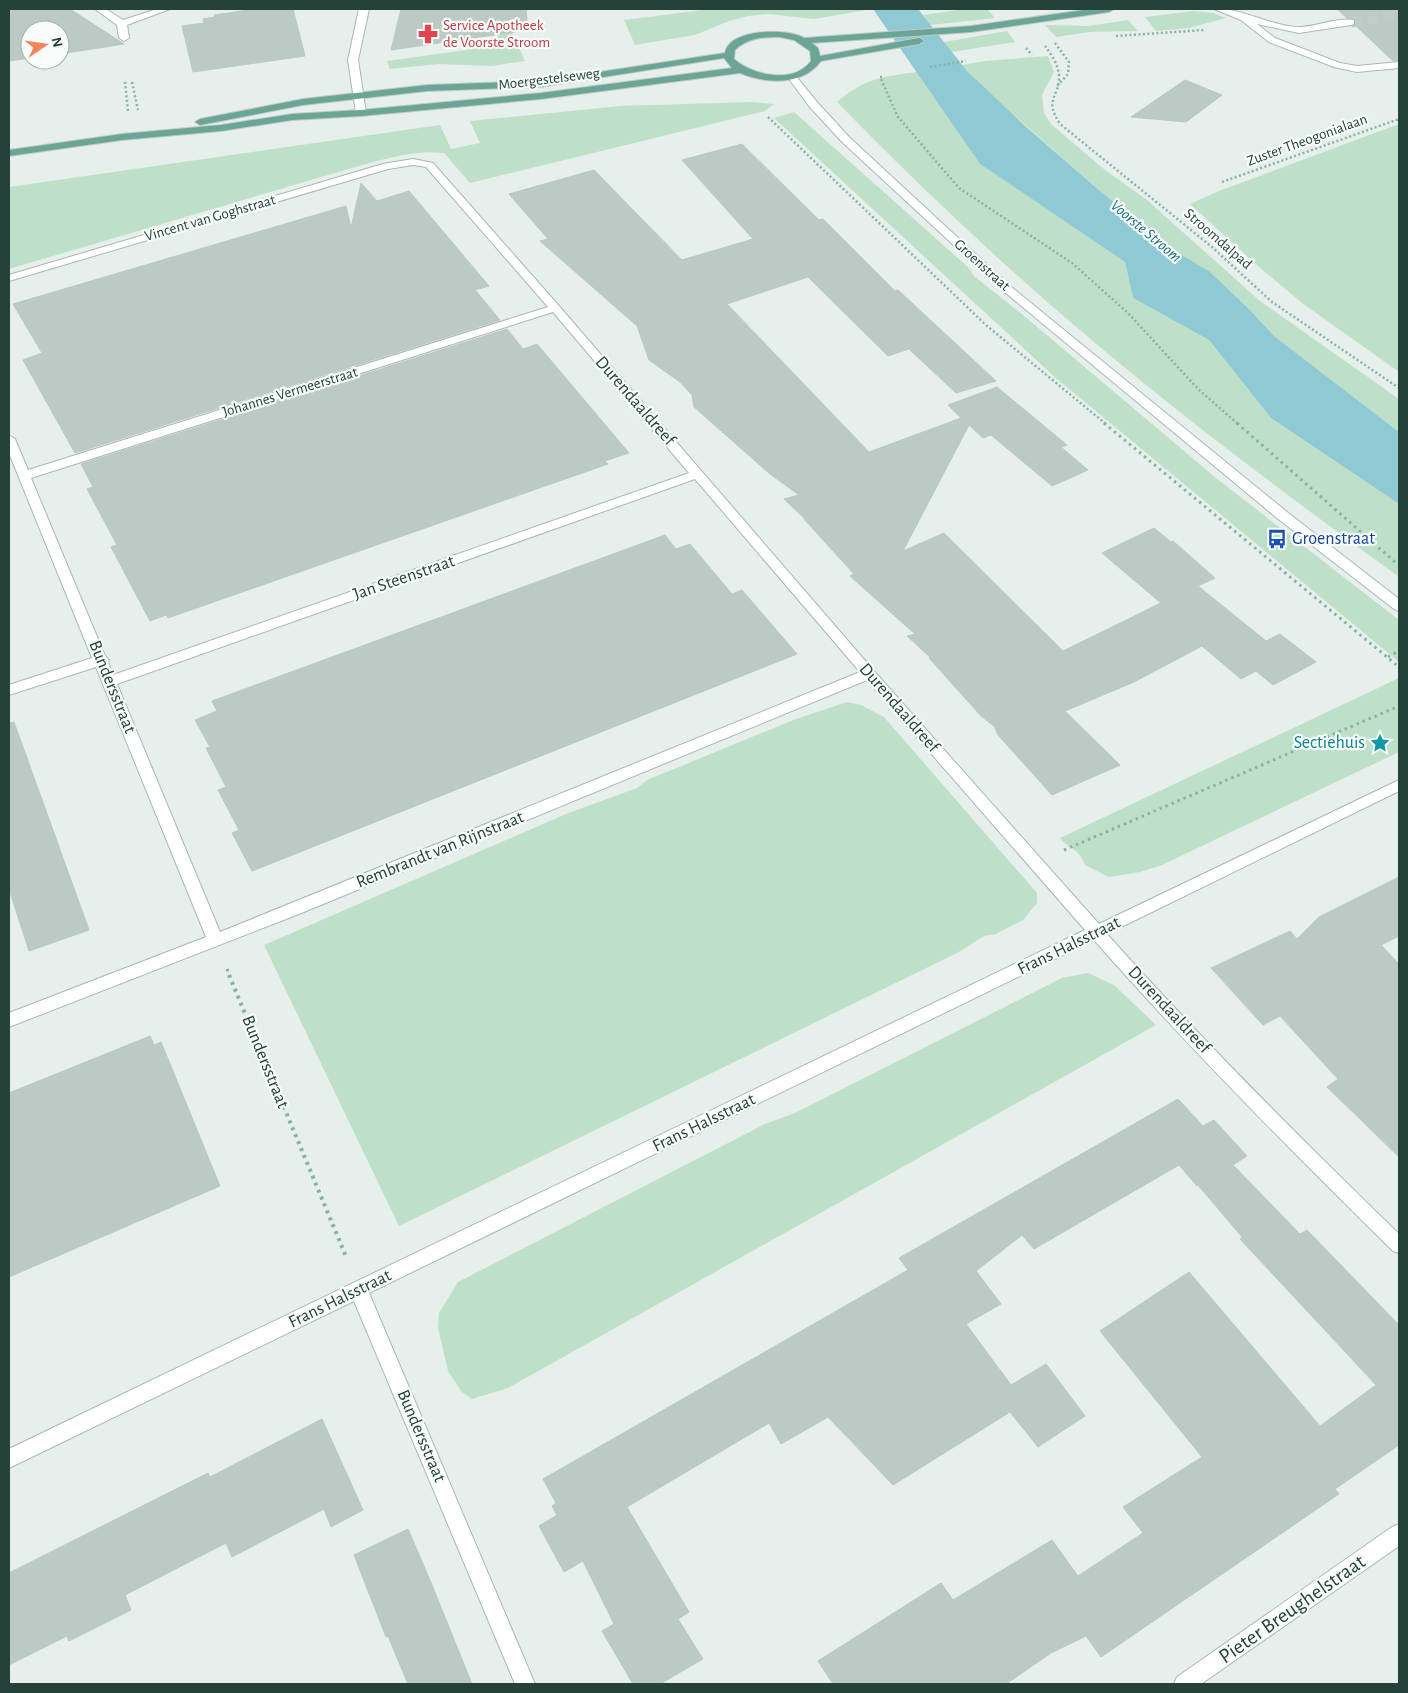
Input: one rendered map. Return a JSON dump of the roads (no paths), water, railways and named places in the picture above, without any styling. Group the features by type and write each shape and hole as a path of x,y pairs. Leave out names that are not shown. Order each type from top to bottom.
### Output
{"main road":[{"path":"943,33 882,35 804,41 780,34 760,34 739,41 730,49 728,55 732,65 762,78 792,76 809,69 817,59 889,46 943,33 1109,9"},
{"path":"804,41 815,50 817,59"},
{"name":"Moergestelseweg","path":"122,137 303,102 427,88 540,84 728,55"},
{"name":"Moergestelseweg","path":"9,153 122,137 221,128 292,117 361,113 541,96 740,70"}],"street":[{"path":"100,9 122,24 124,38"},
{"path":"122,24 165,9"},
{"path":"361,113 353,60 364,9"},
{"path":"1218,9 1244,18 1299,30 1351,22"},
{"path":"1244,18 1272,40 1337,65 1357,69 1399,65"},
{"name":"Groenstraat","path":"792,76 813,104 845,139 1006,287 1282,515 1399,606"},
{"name":"Vincent van Goghstraat","path":"9,278 387,166 413,162"},
{"name":"Durendaaldreef","path":"413,162 429,165 555,308 869,674 1146,988 1321,1169 1399,1245"},
{"name":"Johannes Vermeerstraat","path":"24,476 555,308"},
{"name":"Bundersstraat","path":"9,439 102,660 215,940"},
{"name":"Jan Steenstraat","path":"110,681 698,474"},
{"path":"9,690 102,660"},
{"name":"Rembrandt van Rijnstraat","path":"9,1020 303,907 869,674"},
{"name":"Frans Halsstraat","path":"9,1459 1399,786"},
{"name":"Bundersstraat","path":"360,1290 525,1684"},
{"name":"Pieter Breughelstraat","path":"1184,1684 1399,1534"}],"water":[{"name":"Voorste Stroom","path":"873,9 918,9 967,71 1024,125 1100,191 1175,251 1209,271 1274,336 1399,432 1399,504 1271,418 1209,340 1133,298 1125,262 980,164"}],"tunnel":[{"path":"1351,22 1399,14"}],"place":[{"name":"Service Apotheek de Voorste Stroom","path":"428,34"},
{"name":"Groenstraat","path":"1277,539"},
{"name":"Sectiehuis","path":"1380,743"}]}
